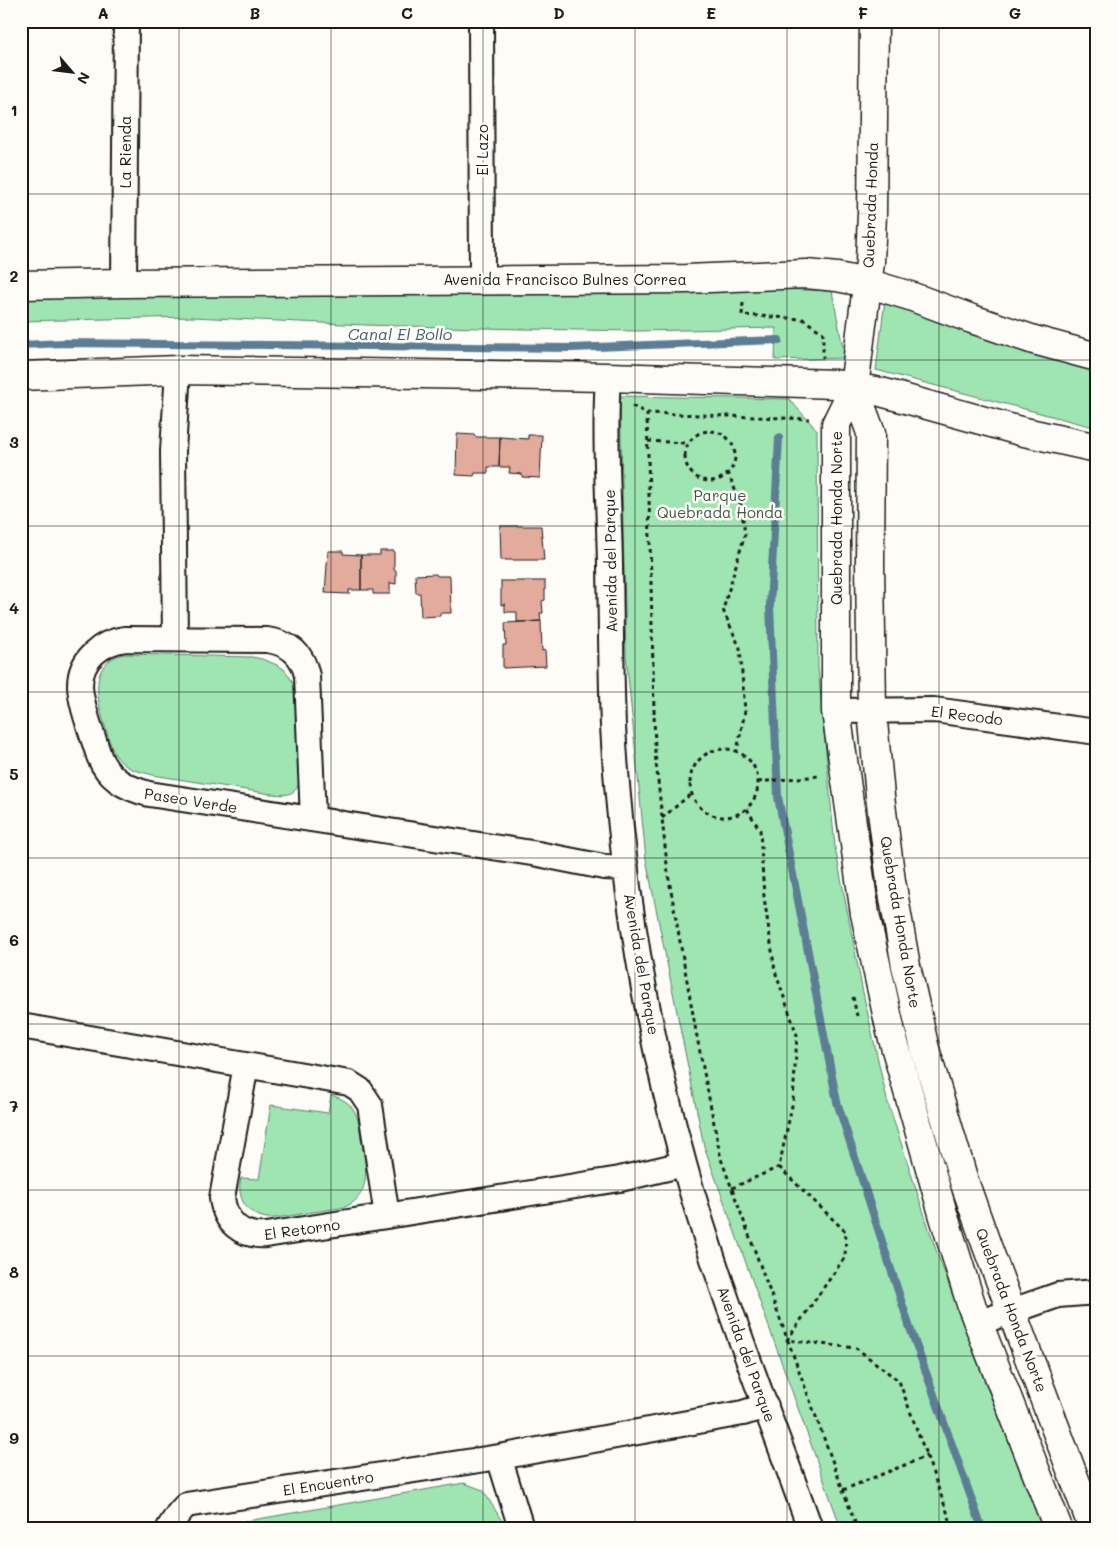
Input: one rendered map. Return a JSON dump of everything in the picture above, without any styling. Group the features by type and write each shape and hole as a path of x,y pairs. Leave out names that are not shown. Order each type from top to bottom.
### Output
{"street":[{"name":"La Rienda","path":"124,283 126,21"},
{"name":"El Lazo","path":"481,21 482,280"},
{"name":"Quebrada Honda","path":"854,387 870,262 874,21"},
{"name":"Avenida Francisco Bulnes Correa","path":"21,285 677,279 806,274 837,277 867,283 910,296 1034,340 1097,357"},
{"path":"21,376 178,370 607,385 797,382 835,384 881,392 950,413 1097,448"},
{"path":"175,639 173,451 178,370"},
{"name":"Avenida del Parque","path":"607,385 614,727 626,868 646,996 663,1081 684,1164 710,1251 736,1329 810,1528"},
{"name":"Quebrada Honda Norte","path":"854,387 836,424 836,711 865,914 891,1032 944,1217 978,1323 1058,1528"},
{"name":"Quebrada Honda Norte","path":"854,387 871,433 872,711 891,881 906,966 926,1049 964,1181 1093,1528"},
{"name":"Paseo Verde","path":"313,819 307,676 300,657 290,647 277,641 115,640 101,646 95,652 86,665 81,678 81,692 99,756 107,771 124,786 149,794 538,854 604,867 626,868"},
{"name":"El Recodo","path":"836,711 934,710 1097,732"},
{"path":"21,1026 342,1081 360,1090 367,1100 371,1113 387,1216"},
{"name":"El Retorno","path":"246,1066 222,1198 225,1213 233,1225 248,1234 259,1236 620,1179 684,1164"},
{"path":"978,1323 1058,1295 1097,1292"},
{"name":"El Encuentro","path":"169,1528 186,1505 499,1457 742,1413 766,1406"},
{"path":"499,1457 521,1528"}],"path":[{"path":"745,277 742,315 803,319 823,334 824,374 806,373 797,382 798,418"},
{"path":"607,385 647,413 798,418 836,424"},
{"path":"647,413 655,753 668,874 699,1046 721,1159 857,1528"},
{"path":"708,431 724,435 730,441 735,457 733,466 728,472 722,478 706,480 692,474 685,460 688,444 700,433 708,431"},
{"path":"648,441 688,444"},
{"path":"728,472 742,505 745,534 723,610 740,648 745,711 736,751"},
{"path":"715,750 736,751 748,758 755,767 761,782 757,794 746,809 736,816 716,817 702,810 691,794 690,782 693,768 700,758 715,750"},
{"path":"761,782 819,776"},
{"path":"662,818 691,794"},
{"path":"746,809 760,830 764,897 776,971 796,1034 793,1101 779,1167"},
{"path":"732,1188 779,1167"},
{"path":"779,1167 846,1232 845,1257 787,1340"},
{"path":"787,1340 856,1348 899,1380 954,1528"},
{"path":"842,1490 927,1456"}],"green space":[{"path":"726,287 832,291 845,358 775,360 776,328 638,331 522,329 365,325 192,317 21,321 21,290"},
{"path":"885,300 1097,365 1097,428 876,370"},
{"name":"Parque Quebrada Honda","path":"620,396 789,399 817,430 818,668 835,847 862,988 887,1100 936,1250 988,1390 1043,1528 841,1528 704,1146 646,859 626,655"},
{"path":"123,654 252,657 262,659 284,669 293,682 296,699 300,781 295,790 285,795 271,794 153,775 124,765 115,754 111,745 102,716 98,694 100,674 104,665"},
{"path":"331,1095 349,1104 358,1120 366,1168 364,1187 360,1195 354,1202 345,1207 274,1218 267,1218 254,1213 242,1199 240,1192 241,1178 259,1179 271,1105 328,1113"},
{"path":"464,1483 483,1490 505,1528 207,1528"}],"building":[{"path":"457,434 475,435 475,437 500,437 499,467 488,467 488,473 475,473 474,476 456,475"},
{"path":"528,435 542,435 540,478 522,477 522,474 509,473 510,467 499,467 500,437 528,439"},
{"path":"500,526 541,526 544,560 501,560"},
{"path":"328,551 343,551 343,554 361,555 361,590 349,590 349,594 325,593"},
{"path":"380,551 394,551 396,584 390,583 390,594 373,594 373,590 361,590 361,555 380,555"},
{"path":"436,574 437,576 450,576 451,613 440,613 440,616 421,617 420,593 416,593 415,575"},
{"path":"501,581 545,581 545,600 542,601 543,613 540,613 541,621 517,622 517,612 505,612 505,604 501,605"},
{"path":"541,621 542,651 545,650 546,666 503,668 503,645 506,645 505,623"}],"waterway":[{"name":"Canal El Bollo","path":"21,345 63,343 571,348 779,340"},
{"path":"779,438 770,606 778,797 837,1102 910,1328 982,1528"}]}
